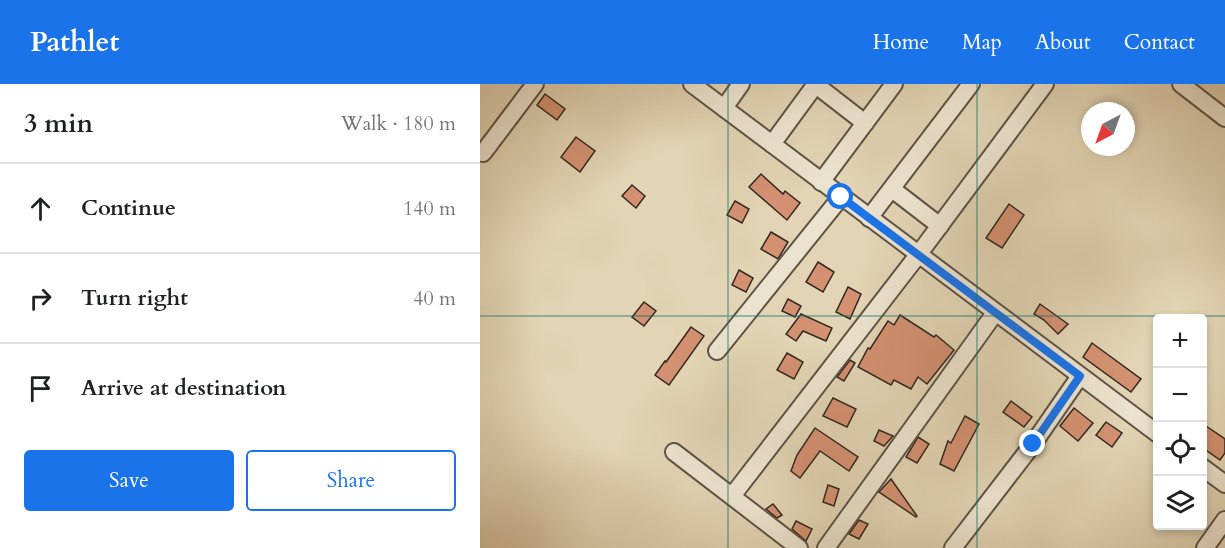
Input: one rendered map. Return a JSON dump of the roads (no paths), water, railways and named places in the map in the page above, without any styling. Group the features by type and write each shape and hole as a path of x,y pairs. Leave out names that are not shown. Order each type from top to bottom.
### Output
{"street":[{"path":"483,153 535,84"},
{"path":"692,84 1153,430"},
{"path":"724,108 741,84"},
{"path":"772,144 816,84 865,123"},
{"path":"821,182 894,84"},
{"path":"869,218 971,84"},
{"path":"732,496 918,255 1046,84"},
{"path":"1181,84 1225,118"},
{"path":"892,189 940,226"},
{"path":"717,351 841,197"},
{"path":"825,548 995,313"},
{"path":"953,548 1033,444 1080,376"},
{"path":"674,452 799,548"},
{"path":"1207,470 1225,484"},
{"path":"1205,548 1225,520"}]}
